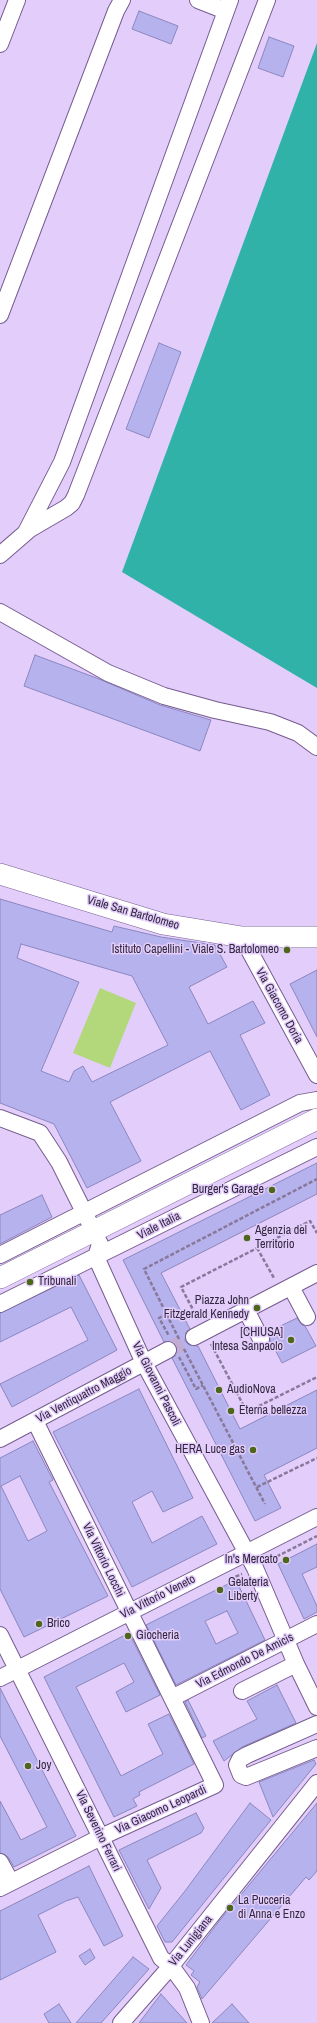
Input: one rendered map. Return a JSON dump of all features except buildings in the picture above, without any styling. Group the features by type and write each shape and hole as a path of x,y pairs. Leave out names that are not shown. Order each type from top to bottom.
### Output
{"main road":[{"name":"Viale San Bartolomeo","path":"0,874 163,924 242,937 317,937"},
{"name":"Viale Italia","path":"0,1278 317,1119"}],"street":[{"path":"0,44 17,0"},
{"path":"0,315 116,10 122,0"},
{"path":"24,535 62,462 228,5 198,0"},
{"path":"0,555 30,529 66,508 72,503 76,495 267,0"},
{"path":"0,612 108,673 164,696 215,710 270,722 298,733 317,747"},
{"name":"Via Giacomo Doria","path":"242,937 317,1075"},
{"path":"0,1255 84,1214 300,1103 317,1100"},
{"path":"0,1118 40,1133 58,1162 93,1232"},
{"name":"Viale Italia","path":"0,1304 317,1147"},
{"name":"Via Giovanni Pascoli","path":"93,1232 100,1244 96,1257 144,1363 255,1568 296,1664 317,1707"},
{"path":"199,1334 317,1273"},
{"path":"291,1287 307,1317"},
{"path":"246,1310 261,1339"},
{"name":"Via Ventiquattro Maggio","path":"0,1439 168,1350"},
{"name":"Via Vittorio Locchi","path":"35,1421 128,1613 215,1785"},
{"name":"Via Vittorio Veneto","path":"0,1678 317,1517"},
{"name":"Via Edmondo De Amicis","path":"172,1698 317,1624"},
{"name":"Via Severino Ferrari","path":"0,1635 161,1958 172,1966 187,1988 201,2023"},
{"path":"242,1690 296,1664"},
{"path":"317,1724 247,1755 240,1759 237,1765 241,1775 246,1777 317,1748"},
{"name":"Via Lunigiana","path":"122,2023 172,1966 317,1783"},
{"name":"Via Giacomo Leopardi","path":"5,1885 215,1785"},
{"path":"0,1862 5,1885"}],"path":[{"path":"317,1233 310,1221 181,1287 199,1334 247,1412 317,1377"},
{"path":"257,1248 273,1278 278,1276"},
{"path":"166,1330 159,1318 167,1314"},
{"path":"189,1376 196,1388 203,1385"},
{"path":"257,1487 317,1458"}],"shaded area":[{"path":"317,43 317,688 122,572"},
{"path":"100,988 136,1003 110,1068 73,1053"}],"tunnel":[{"path":"168,1350 194,1337"}],"place":[{"name":"Istituto Capellini - Viale S. Bartolomeo","path":"287,950"},
{"name":"Burger's Garage","path":"272,1190"},
{"name":"Agenzia del Territorio","path":"247,1238"},
{"name":"Tribunali","path":"30,1282"},
{"name":"Piazza John Fitzgerald Kennedy","path":"257,1308"},
{"name":"[CHIUSA] Intesa Sanpaolo","path":"291,1340"},
{"name":"AudioNova","path":"219,1390"},
{"name":"Eterna bellezza","path":"231,1411"},
{"name":"HERA Luce gas","path":"253,1450"},
{"name":"In's Mercato","path":"286,1560"},
{"name":"Gelateria Liberty","path":"220,1590"},
{"name":"Brico","path":"39,1624"},
{"name":"Giocheria","path":"128,1636"},
{"name":"Joy","path":"28,1766"},
{"name":"La Pucceria di Anna e Enzo","path":"230,1908"}]}
